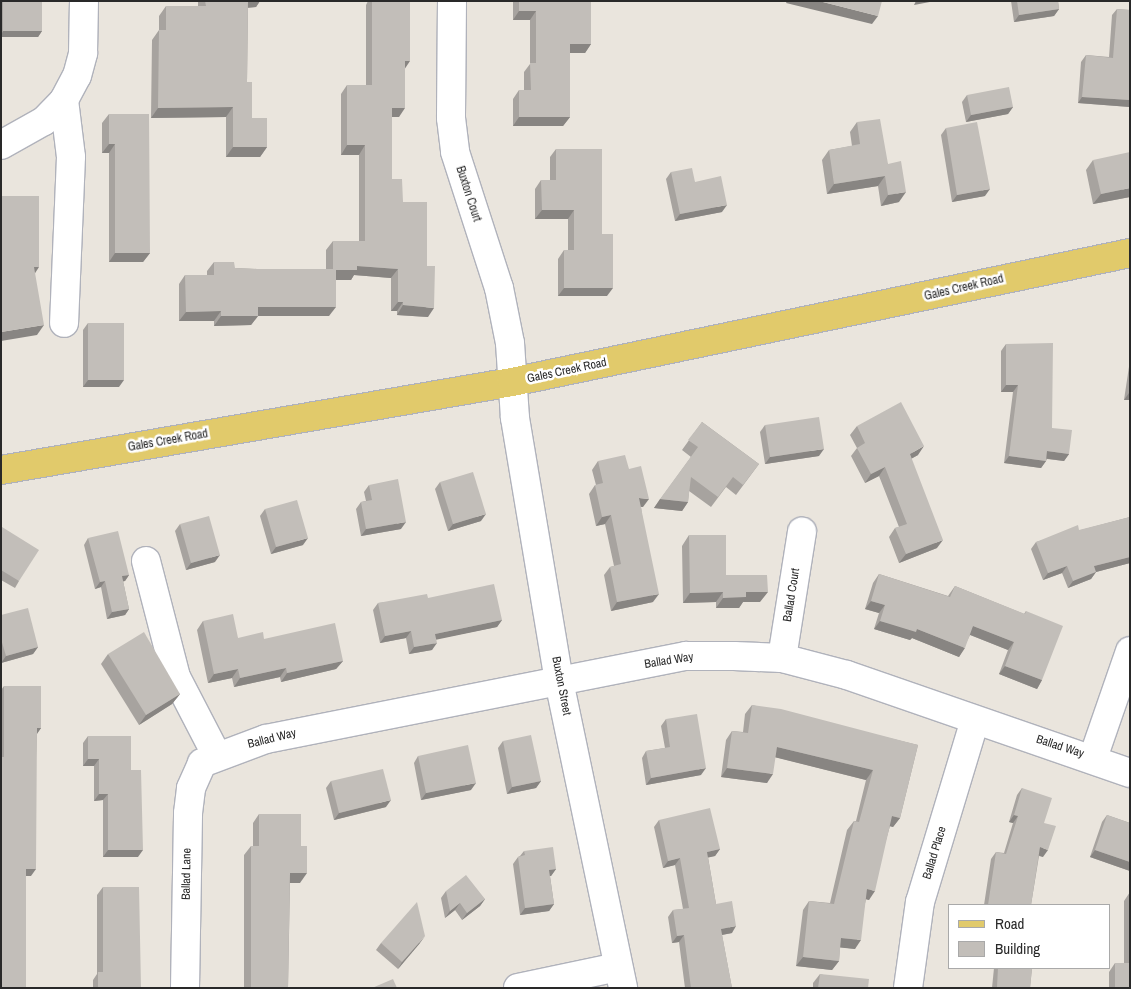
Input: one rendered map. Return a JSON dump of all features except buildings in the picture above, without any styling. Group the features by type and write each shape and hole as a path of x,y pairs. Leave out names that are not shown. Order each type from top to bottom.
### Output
{"main road":[{"name":"Gales Creek Road","path":"1,470 512,382 1130,253"}],"street":[{"name":"Buxton Court","path":"452,1 452,118 455,152 499,288 510,343 512,382"},
{"path":"1,144 44,121 64,100 77,76 83,53 84,13"},
{"path":"64,100 71,157 64,323"},
{"name":"Buxton Street","path":"512,382 515,418 559,681 621,977"},
{"name":"Ballad Court","path":"782,658 802,532"},
{"path":"146,561 176,677 210,759"},
{"path":"1093,758 1130,651"},
{"name":"Ballad Way","path":"210,759 266,739 686,656 782,658 847,674 975,720 1093,758 1130,772"},
{"name":"Ballad Place","path":"908,988 920,902 975,720"},
{"name":"Ballad Lane","path":"186,988 188,813 192,788 210,759"},
{"path":"518,988 621,977"}]}
